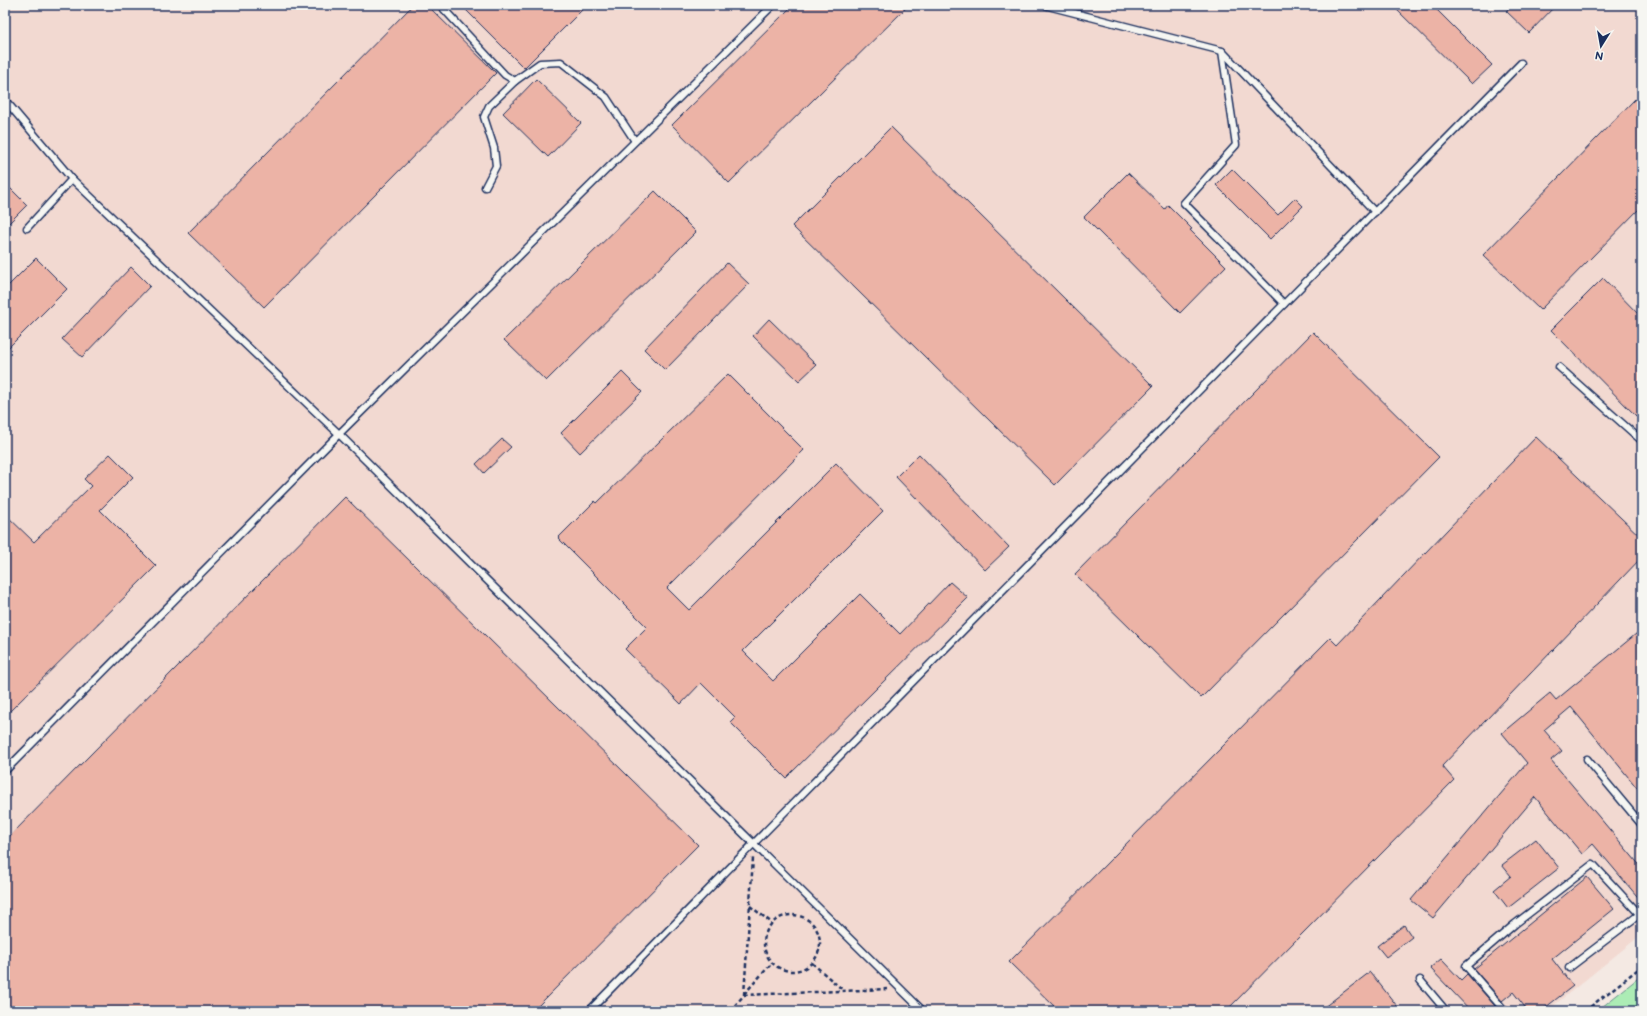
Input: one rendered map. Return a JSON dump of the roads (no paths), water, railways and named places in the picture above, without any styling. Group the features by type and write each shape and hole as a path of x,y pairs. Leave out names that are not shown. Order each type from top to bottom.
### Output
{"lane":[{"path":"440,5 505,75 515,80"},
{"path":"5,771 339,434 773,5"},
{"path":"1044,5 1222,51 1375,212"},
{"path":"1222,51 1236,145 1184,203 1284,304"},
{"path":"485,187 496,166 494,148 484,117 489,106 515,80 540,63 561,62 606,97 635,141"},
{"path":"589,1011 1521,63"},
{"path":"5,100 72,179 339,434 923,1011"},
{"path":"27,228 72,179"},
{"path":"1559,367 1642,441"},
{"path":"1587,759 1642,825"},
{"path":"1505,1011 1466,966 1515,924 1593,864 1641,916 1569,968"},
{"path":"1420,980 1446,1011"}]}
